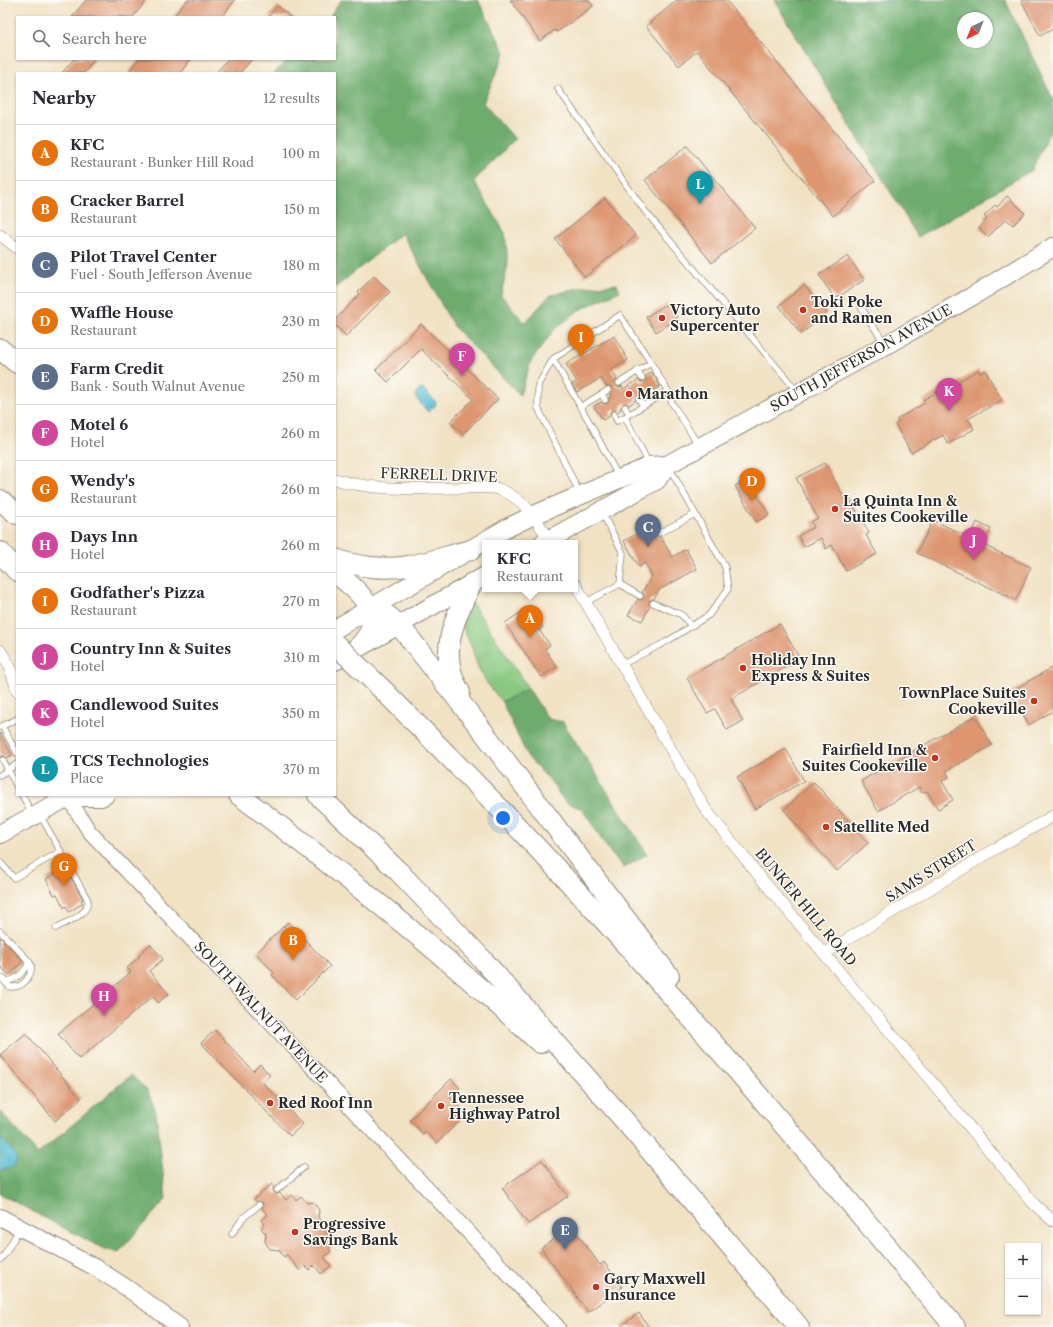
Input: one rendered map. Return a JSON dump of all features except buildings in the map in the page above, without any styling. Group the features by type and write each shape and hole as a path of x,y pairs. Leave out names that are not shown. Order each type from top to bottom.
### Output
{"highway":[{"path":"0,339 16,350"},
{"path":"0,349 16,362"},
{"path":"0,500 16,513"},
{"path":"336,559 347,563 379,567 408,566 471,550"},
{"path":"0,552 16,570"},
{"path":"336,574 352,586 370,609 373,624 368,637 356,649"},
{"path":"479,579 462,603 452,630 448,651 454,682 482,730"},
{"path":"370,609 388,616 399,625 482,730 764,1100"},
{"path":"336,645 383,690 524,834 764,1100 955,1327"},
{"path":"240,796 303,843 443,956 522,1025 624,1120"},
{"path":"319,796 399,872 482,959 624,1120 799,1327"}],"main road":[{"name":"SOUTH JEFFERSON AVENUE","path":"488,540 508,528 534,516 619,479 659,465 699,447 971,297 1053,247"},
{"name":"SOUTH JEFFERSON AVENUE","path":"550,540 657,480 659,465"},
{"name":"SOUTH JEFFERSON AVENUE","path":"336,628 482,543"},
{"path":"336,660 479,579"},
{"path":"0,834 68,796 103,796"},
{"path":"0,1217 96,1268 127,1288 180,1327"}],"street":[{"path":"0,235 16,247"},
{"name":"FERRELL DRIVE","path":"336,479 350,484 376,488 497,488 520,502 534,516"},
{"path":"534,516 546,540"},
{"name":"BUNKER HILL ROAD","path":"578,589 706,810 764,882 1035,1205 1053,1221"},
{"path":"0,650 10,667 16,687"},
{"name":"SOUTH WALNUT AVENUE","path":"68,796 89,831 558,1327"},
{"name":"SAMS STREET","path":"825,954 995,849 1053,816"}],"lane":[{"path":"558,89 645,211 798,393"},
{"path":"862,309 886,345"},
{"path":"581,496 538,408 538,385 553,359 620,315 668,391 672,403 699,447"},
{"path":"553,359 619,479"},
{"path":"619,382 651,363"},
{"path":"637,371 642,378"},
{"path":"627,378 631,384"},
{"path":"580,407 608,390"},
{"path":"614,414 618,421 668,391"},
{"path":"650,392 654,399"},
{"path":"602,394 605,400"},
{"path":"638,399 642,406"},
{"path":"621,665 666,642 709,615 728,589 725,567 695,514 659,465 627,416 625,407"},
{"path":"601,511 623,553 620,584"},
{"path":"658,533 695,514"},
{"path":"623,553 629,550"},
{"path":"620,584 640,596"},
{"path":"586,602 620,584"},
{"path":"652,603 682,615 691,626"},
{"path":"16,720 1,727 16,751"},
{"path":"3,760 16,784"},
{"path":"0,775 16,765"},
{"path":"23,796 61,851 88,900 88,906 82,914 56,928"},
{"path":"0,862 14,878 61,851"},
{"path":"0,931 31,964 31,971 22,985 10,987 1,978"},
{"path":"1,978 10,981 14,980 28,965 27,959"},
{"path":"277,1190 304,1167"},
{"path":"232,1234 243,1218 259,1205"},
{"path":"0,1260 20,1228"}],"green space":[{"path":"341,0 478,0 505,53 483,103 515,139 474,181 505,233 508,264 501,295 525,323 549,296 577,288 617,284 620,291 579,310 554,330 531,361 520,395 454,327 402,233 336,287 336,72 275,72 288,60 336,60 336,16 331,16"},
{"path":"774,0 1005,0 1053,99 1053,125 1032,170 918,237"},
{"path":"470,600 528,688 502,702 487,683 478,667 472,648 462,626"},
{"path":"528,688 548,719 563,722 647,854 624,868 610,852 582,809 565,802 552,783 528,757 502,702"},
{"path":"131,1075 147,1090 156,1111 166,1199 118,1253 102,1248 0,1194 0,1169 2,1170 13,1151 0,1138 0,1111 38,1154"}],"water":[{"path":"420,389 424,390 436,402 435,406 428,412 415,397 416,393"},
{"path":"0,1138 13,1151 17,1161 13,1167 2,1170 0,1169"}],"place":[{"name":"TCS Technologies","path":"700,204"},
{"name":"Toki Poke and Ramen","path":"803,310"},
{"name":"Victory Auto Supercenter","path":"662,318"},
{"name":"Godfather's Pizza","path":"581,357"},
{"name":"Motel 6","path":"462,376"},
{"name":"Marathon","path":"629,394"},
{"name":"Candlewood Suites","path":"949,411"},
{"name":"Waffle House","path":"752,501"},
{"name":"La Quinta Inn & Suites Cookeville","path":"835,509"},
{"name":"Pilot Travel Center","path":"648,547"},
{"name":"Country Inn & Suites","path":"974,560"},
{"name":"KFC","path":"530,638"},
{"name":"Holiday Inn Express & Suites","path":"743,668"},
{"name":"TownPlace Suites Cookeville","path":"1034,701"},
{"name":"Fairfield Inn & Suites Cookeville","path":"935,758"},
{"name":"Satellite Med","path":"826,827"},
{"name":"Wendy's","path":"64,886"},
{"name":"Cracker Barrel","path":"293,960"},
{"name":"Days Inn","path":"104,1016"},
{"name":"Red Roof Inn","path":"270,1103"},
{"name":"Tennessee Highway Patrol","path":"441,1106"},
{"name":"Progressive Savings Bank","path":"295,1232"},
{"name":"Farm Credit","path":"565,1250"},
{"name":"Gary Maxwell Insurance","path":"596,1287"}]}
